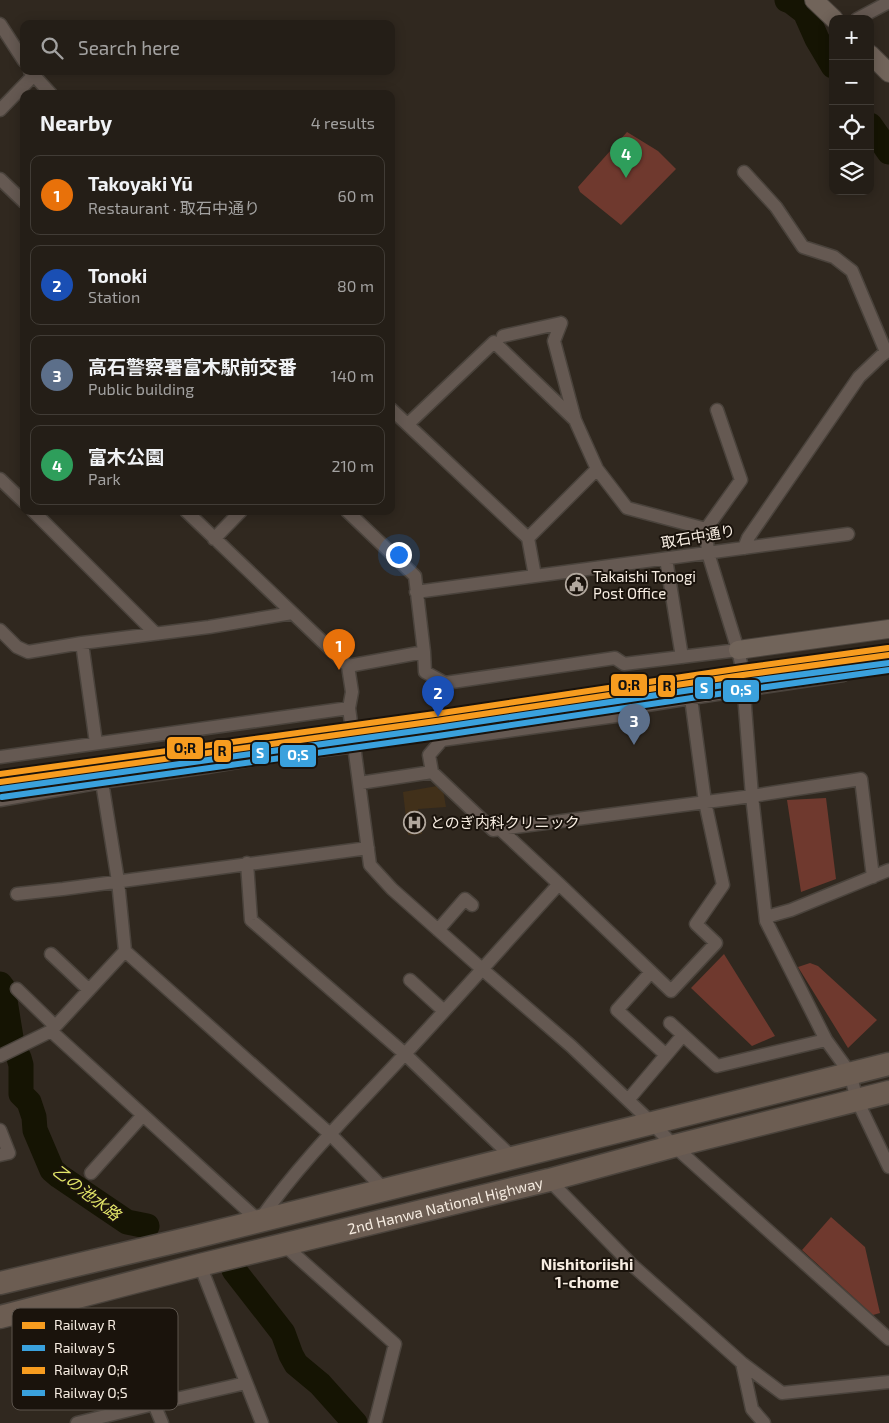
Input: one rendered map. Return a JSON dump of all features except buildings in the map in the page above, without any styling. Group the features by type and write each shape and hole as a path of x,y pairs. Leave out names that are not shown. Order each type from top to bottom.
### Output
{"highway":[{"name":"2nd Hanwa National Highway","path":"0,1283 195,1237 889,1064"},
{"name":"2nd Hanwa National Highway","path":"35,1308 200,1265 549,1180 674,1146 889,1092"}],"street":[{"path":"814,0 830,15"},
{"path":"865,15 889,2"},
{"path":"0,24 20,55"},
{"path":"874,58 889,73"},
{"path":"0,110 30,75"},
{"path":"34,75 48,90"},
{"path":"744,172 776,206 804,246 834,258 852,271 887,351"},
{"path":"0,180 20,198"},
{"path":"503,336 561,323 554,341 575,420 597,469 627,508 706,530"},
{"path":"408,424 494,342 575,420"},
{"name":"取石中通り","path":"416,592 744,548 748,538 859,377 887,351"},
{"path":"717,410 741,480 706,530 708,553 742,668 752,796 766,920 826,1040 850,1073 857,1100 886,1151 889,1167"},
{"path":"395,413 528,538 535,576"},
{"path":"528,538 597,469"},
{"path":"0,479 20,498"},
{"path":"37,515 155,633"},
{"path":"190,515 348,666 352,692 349,708 370,865 392,889 571,1046 674,1146 889,1339"},
{"path":"214,538 237,515"},
{"path":"351,515 415,576 424,652 424,672 444,683 615,658 624,664 889,629"},
{"path":"744,548 848,534"},
{"path":"666,559 682,657"},
{"path":"0,630 17,647 28,652 82,643 209,627 292,613"},
{"path":"82,643 96,743"},
{"path":"348,666 424,652"},
{"path":"844,675 647,705 624,715 442,740 429,755 432,772 493,830 752,796 861,779 873,877"},
{"path":"500,829 671,991 716,943 696,924 723,885 705,802 691,698"},
{"path":"0,756 349,708"},
{"path":"0,800 102,782 355,746"},
{"path":"360,783 432,772"},
{"path":"102,782 118,881 125,951 330,1134 384,1189"},
{"path":"17,894 368,848"},
{"path":"246,863 251,920 405,1054 513,1158"},
{"path":"766,917 791,910 889,870"},
{"path":"17,989 53,1029 259,1221 330,1134 559,884"},
{"path":"438,930 465,899"},
{"path":"0,1056 53,1029 125,951"},
{"path":"51,954 89,990"},
{"path":"651,972 617,1010 666,1055"},
{"path":"410,980 444,1011"},
{"path":"670,1023 717,1066 826,1040"},
{"path":"628,1100 683,1035"},
{"path":"91,1173 143,1114"},
{"path":"0,1130 9,1153 0,1155"},
{"path":"549,1180 631,1264 742,1363 782,1393 889,1382"},
{"path":"284,1245 395,1344 376,1423"},
{"path":"200,1265 262,1423"},
{"path":"742,1363 752,1409 764,1423"},
{"path":"178,1399 246,1383"},
{"path":"77,1423 130,1410"},
{"path":"157,1410 162,1423"}],"shaded area":[{"path":"627,132 658,151 676,169 621,225 580,192 578,187"},
{"name":"とのぎ内科クリニック","path":"437,786 439,790 443,790 446,807 418,809 422,834 408,835 403,792"},
{"path":"826,798 836,879 801,892 787,800"},
{"path":"724,954 775,1036 752,1046 691,988"},
{"path":"810,963 818,966 877,1020 848,1048 798,967"},
{"path":"831,1217 865,1247 880,1313 873,1315 802,1250"}],"waterway":[{"path":"787,0 805,12 817,39 829,60"},
{"path":"874,131 889,152"},
{"name":"乙の池水路","path":"0,984 3,988 12,1044"},
{"name":"乙の池水路","path":"19,1058 21,1065 21,1094 29,1102 34,1117 35,1130 52,1170 127,1222 147,1226"},
{"name":"乙の池水路","path":"234,1270 283,1333 296,1364 320,1384 355,1423"}],"rail line":[{"name":"O;R","path":"0,774 435,714 888,648"},
{"name":"R","path":"0,782 889,655"},
{"name":"S","path":"1,789 437,728 744,682 889,663"},
{"name":"O;S","path":"2,797 889,670"}],"place":[{"name":"富木公園","path":"626,178"},
{"name":"Takaishi Tonogi Post Office","path":"577,585"},
{"name":"Takoyaki Yū","path":"339,670"},
{"name":"Tonoki","path":"438,717"},
{"name":"高石警察署富木駅前交番","path":"634,745"},
{"name":"とのぎ内科クリニック","path":"414,822"}],"district":[{"name":"Nishitoriishi 1-chome","path":"587,1272"}]}
